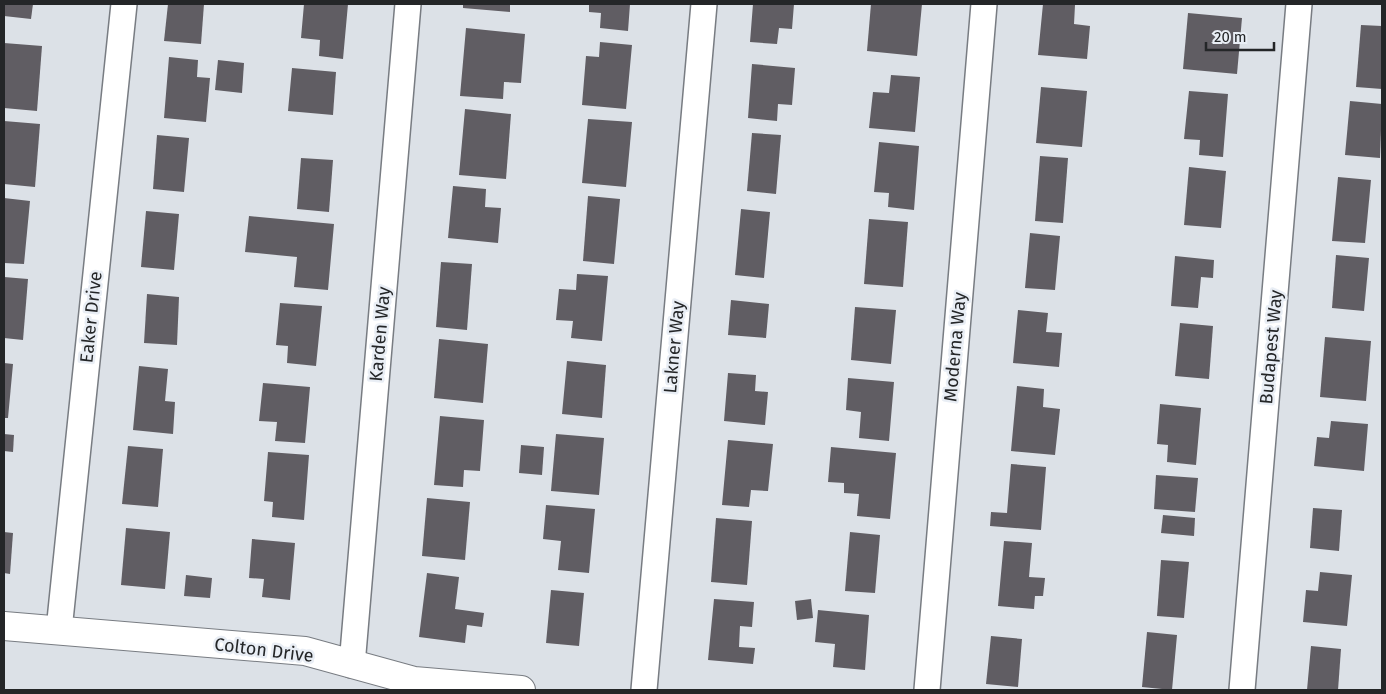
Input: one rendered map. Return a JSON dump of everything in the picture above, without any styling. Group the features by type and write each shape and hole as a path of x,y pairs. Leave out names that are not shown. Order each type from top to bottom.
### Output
{"street":[{"name":"Eaker Drive","path":"59,630 124,4"},
{"name":"Karden Way","path":"352,665 408,4"},
{"name":"Lakner Way","path":"644,690 704,4"},
{"name":"Moderna Way","path":"927,690 984,4"},
{"name":"Budapest Way","path":"1242,690 1299,4"},
{"name":"Colton Drive","path":"4,626 305,651 414,682 521,690"}],"building":[{"path":"4,4 33,4 31,19 4,16"},
{"path":"168,4 204,4 201,44 164,41"},
{"path":"304,4 348,4 343,59 319,56 320,40 301,38"},
{"path":"463,4 510,4 510,12 463,8"},
{"path":"589,4 630,4 628,31 600,28 601,13 589,12"},
{"path":"753,4 794,4 792,29 779,28 777,44 750,42"},
{"path":"871,4 922,4 917,56 867,51"},
{"path":"1043,4 1075,5 1074,24 1090,26 1087,59 1038,55"},
{"path":"1188,13 1242,18 1237,74 1183,69"},
{"path":"1361,25 1382,26 1382,89 1356,87"},
{"path":"466,28 525,34 521,83 504,82 503,99 460,96"},
{"path":"600,42 632,45 626,109 582,105 586,56 599,57"},
{"path":"4,43 42,46 37,111 4,108"},
{"path":"169,57 198,60 197,77 210,78 206,122 164,118"},
{"path":"218,60 244,63 242,93 215,90"},
{"path":"752,64 795,68 792,105 778,104 777,121 748,118"},
{"path":"292,68 336,72 333,115 288,111"},
{"path":"891,75 920,77 915,132 869,128 873,92 889,93"},
{"path":"1041,87 1087,91 1082,147 1036,143"},
{"path":"1189,91 1228,94 1223,157 1199,155 1200,140 1184,139"},
{"path":"1350,101 1382,104 1380,158 1345,155"},
{"path":"465,109 511,114 506,179 459,175"},
{"path":"588,119 632,122 626,187 582,183"},
{"path":"4,121 40,124 35,187 4,184"},
{"path":"752,133 781,135 776,194 747,191"},
{"path":"157,135 189,138 184,192 153,189"},
{"path":"879,142 919,146 914,210 888,207 889,193 874,192"},
{"path":"1040,156 1068,158 1063,223 1035,221"},
{"path":"301,158 333,160 329,212 297,209"},
{"path":"1189,167 1226,171 1221,228 1184,225"},
{"path":"1338,177 1371,180 1365,243 1332,241"},
{"path":"453,186 486,189 485,207 501,208 498,243 448,238"},
{"path":"588,196 620,199 614,264 583,261"},
{"path":"4,198 30,201 24,264 4,263"},
{"path":"741,209 770,212 764,278 735,275"},
{"path":"146,211 179,214 174,270 141,267"},
{"path":"249,216 334,224 328,290 294,287 297,257 245,252"},
{"path":"869,219 908,222 903,287 864,284"},
{"path":"1030,233 1060,236 1055,290 1025,288"},
{"path":"1336,255 1369,258 1364,311 1332,308"},
{"path":"1175,256 1214,260 1213,278 1201,277 1198,308 1171,306"},
{"path":"441,262 472,264 467,330 436,327"},
{"path":"577,274 608,276 602,341 571,338 573,321 556,320 559,289 576,290"},
{"path":"4,277 28,279 23,340 4,338"},
{"path":"147,294 179,297 177,345 144,343"},
{"path":"731,300 769,304 766,338 728,335"},
{"path":"280,303 322,306 316,366 287,363 288,346 276,345"},
{"path":"855,307 896,310 891,364 851,360"},
{"path":"1018,310 1048,313 1046,332 1062,333 1059,367 1013,363"},
{"path":"1180,323 1213,326 1209,379 1175,376"},
{"path":"1325,337 1371,341 1366,401 1320,397"},
{"path":"439,339 488,344 483,403 434,398"},
{"path":"567,361 606,365 602,418 562,414"},
{"path":"4,363 13,364 8,418 4,418"},
{"path":"139,366 168,369 165,401 175,402 173,434 133,430"},
{"path":"728,373 756,375 755,391 768,392 765,425 724,421"},
{"path":"848,378 894,382 889,441 859,438 861,412 846,410"},
{"path":"263,383 310,387 305,443 275,441 277,422 259,421"},
{"path":"1017,386 1044,389 1043,407 1060,409 1055,455 1011,451"},
{"path":"1160,404 1201,408 1196,465 1167,462 1168,445 1157,444"},
{"path":"440,416 484,420 480,471 464,470 463,487 434,485"},
{"path":"1331,421 1368,424 1364,471 1314,466 1317,437 1329,438"},
{"path":"4,434 14,435 13,452 4,451"},
{"path":"556,434 604,438 599,495 551,491"},
{"path":"728,440 773,444 768,491 751,490 749,507 722,505"},
{"path":"521,445 544,447 542,475 519,473"},
{"path":"128,446 163,449 158,507 122,504"},
{"path":"831,447 896,453 890,519 857,516 859,494 844,493 844,483 828,482"},
{"path":"268,452 309,455 304,520 272,517 273,502 264,501"},
{"path":"1011,464 1046,467 1041,530 990,526 991,512 1007,513"},
{"path":"1156,475 1198,478 1195,512 1154,509"},
{"path":"427,498 470,502 465,560 422,556"},
{"path":"546,505 595,509 589,573 558,570 561,541 543,539"},
{"path":"1313,508 1342,510 1339,551 1310,548"},
{"path":"1163,515 1195,518 1194,536 1161,533"},
{"path":"716,518 752,521 747,585 711,582"},
{"path":"126,528 170,532 165,589 121,585"},
{"path":"4,532 13,533 10,574 4,573"},
{"path":"850,532 880,535 875,593 845,591"},
{"path":"252,539 295,543 290,600 262,597 264,579 249,578"},
{"path":"1004,541 1032,543 1029,577 1045,578 1043,596 1035,596 1034,609 998,606"},
{"path":"1161,560 1189,562 1184,618 1157,616"},
{"path":"1320,572 1352,575 1347,626 1303,622 1306,590 1318,591"},
{"path":"427,573 459,577 455,609 484,613 482,627 467,625 465,643 419,637"},
{"path":"186,575 212,578 210,598 184,596"},
{"path":"551,590 584,593 579,646 546,643"},
{"path":"714,599 754,602 752,627 740,626 739,647 755,648 753,664 708,660"},
{"path":"811,599 813,618 797,620 795,601"},
{"path":"818,610 869,615 865,670 833,667 835,644 815,642"},
{"path":"1147,632 1177,635 1172,690 1142,687"},
{"path":"991,636 1022,639 1018,687 986,684"},
{"path":"1311,646 1341,649 1338,690 1307,690"}]}
